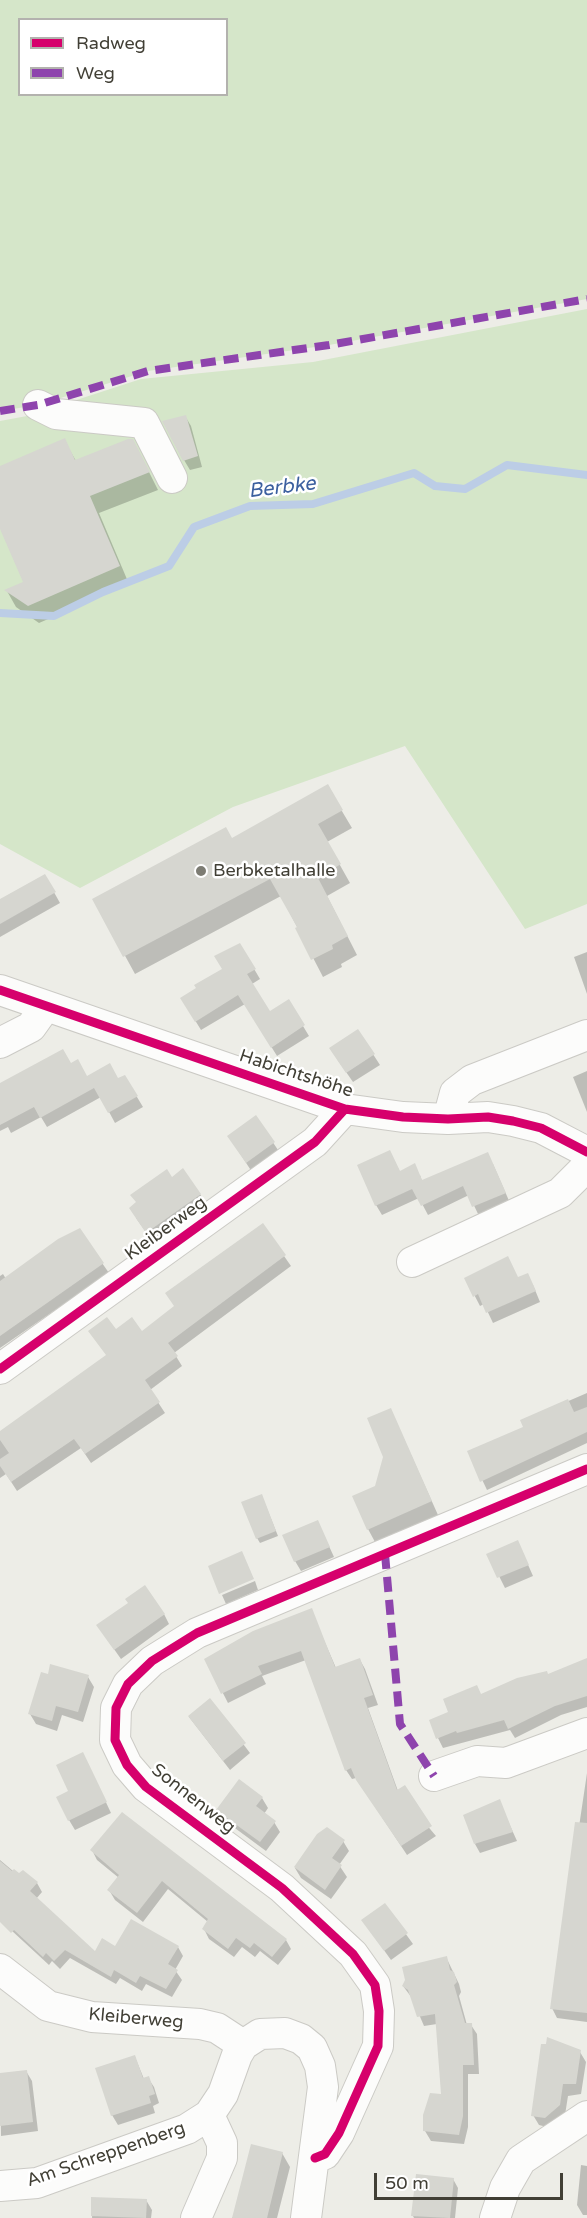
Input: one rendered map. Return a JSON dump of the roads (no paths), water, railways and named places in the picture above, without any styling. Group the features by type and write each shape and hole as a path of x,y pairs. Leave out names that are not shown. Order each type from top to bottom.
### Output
{"street":[{"path":"38,405 56,414 144,423 172,478"},
{"name":"Habichtshöhe","path":"0,990 345,1109 376,1114 448,1119 488,1117 513,1121 541,1128 587,1152"},
{"path":"0,1043 31,1027 46,1006"},
{"path":"448,1119 456,1093 471,1080 587,1035"},
{"name":"Kleiberweg","path":"0,1369 315,1143 345,1109"},
{"path":"412,1263 560,1193 587,1166"},
{"name":"Sonnenweg","path":"315,2158 325,2154 339,2133 378,2046 379,2011 375,1984 353,1954 282,1888 146,1787 127,1765 115,1740 116,1708 128,1684 152,1661 197,1633 587,1469"},
{"path":"434,1776 477,1761 506,1763 587,1733"},
{"name":"Kleiberweg","path":"0,1969 48,2006 92,2017 200,2024 217,2028 243,2045"},
{"path":"196,2218 222,2158 222,2143 209,2115 223,2094 237,2055 243,2045 260,2034 285,2033 301,2039 312,2048 320,2066 323,2087 306,2218"},
{"name":"Am Schreppenberg","path":"0,2186 37,2183 187,2129 209,2115"},
{"path":"495,2218 505,2188 521,2160 587,2116"}],"waterway":[{"name":"Berbke","path":"0,613 54,616 103,592 169,566 194,527 250,506 313,504 414,473 435,486 465,489 507,465 587,475"}],"place":[{"name":"Berbketalhalle","path":"201,871"}]}
